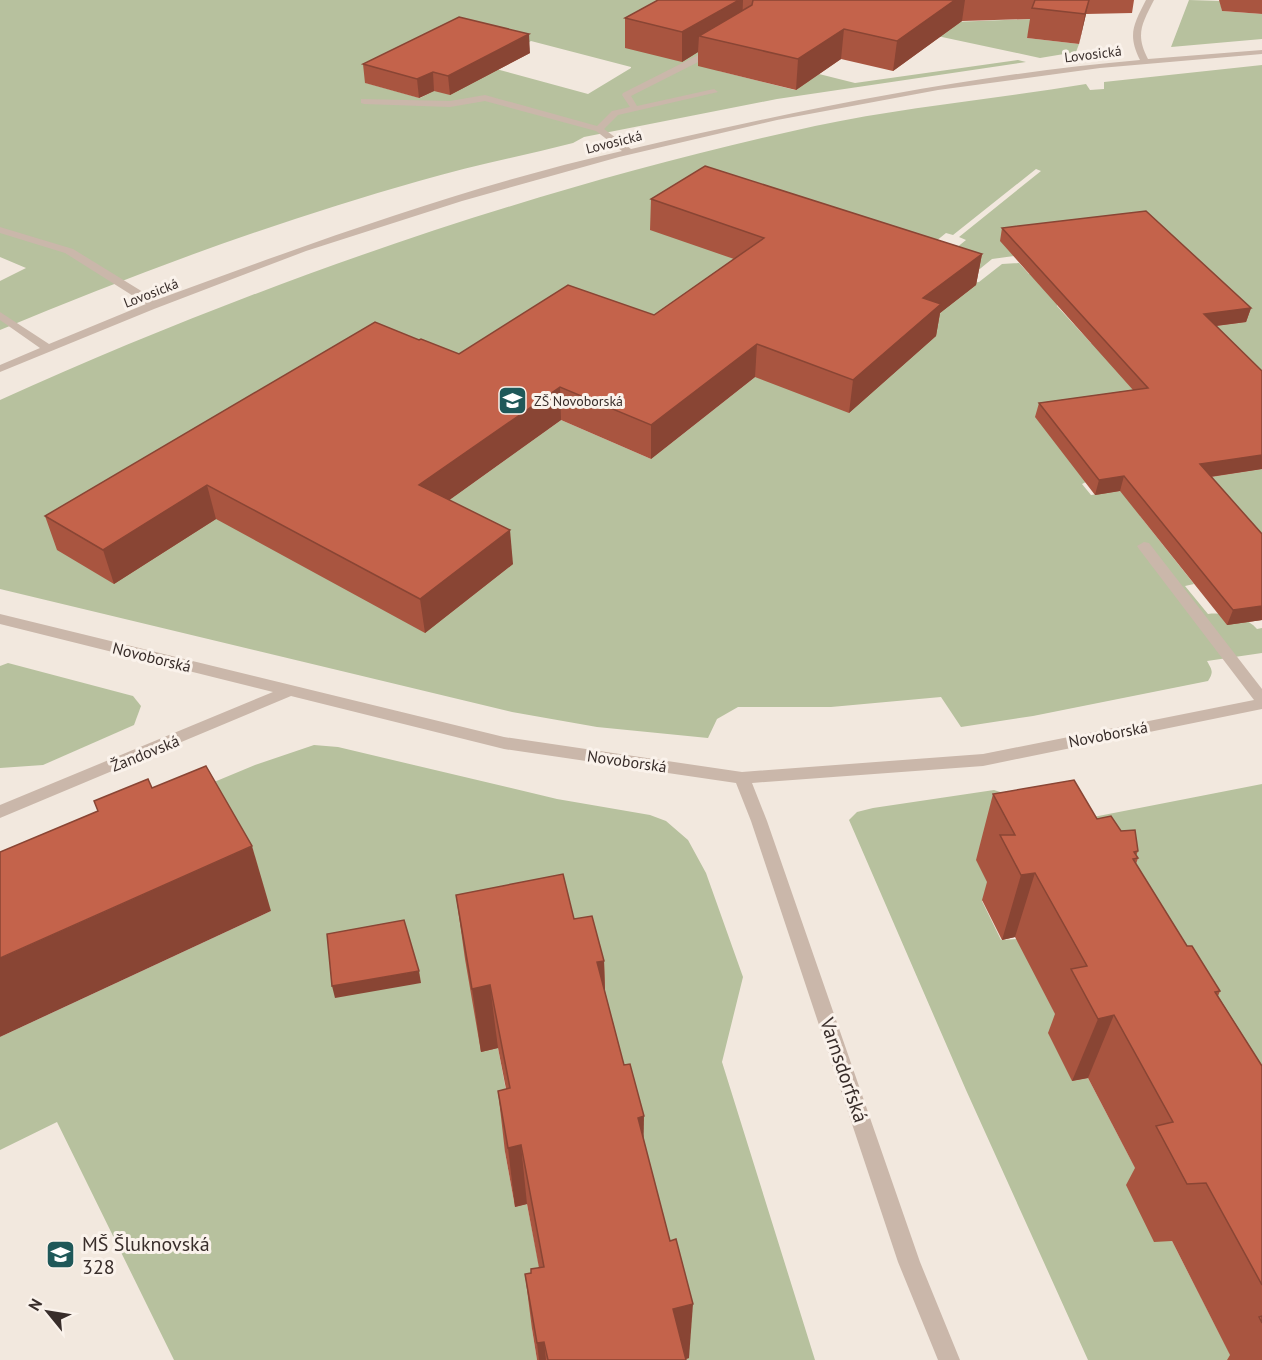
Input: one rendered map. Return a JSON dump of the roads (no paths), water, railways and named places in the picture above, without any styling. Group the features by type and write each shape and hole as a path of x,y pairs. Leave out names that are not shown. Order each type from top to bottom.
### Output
{"street":[{"path":"1145,62 1137,47 1135,33 1150,0"},
{"path":"634,107 626,95 700,59 728,42"},
{"name":"Lovosická","path":"0,369 47,348 285,256 403,216 558,170 848,102 979,82 1145,62 1262,52"},
{"path":"599,129 615,113 634,107 714,92"},
{"path":"364,101 450,104 485,98 599,129 630,152"},
{"path":"0,230 69,251 156,305"},
{"path":"0,315 47,348"},
{"path":"1144,546 1262,702"},
{"name":"Novoborská","path":"0,619 504,743 742,778 983,760 1262,702"},
{"name":"Žandovská","path":"0,812 289,691"},
{"name":"Varnsdorfská","path":"742,778 759,821 909,1262 949,1360"}],"place":[{"name":"ZŠ Novoborská","path":"513,401"},
{"name":"MŠ Šluknovská 328","path":"61,1255"}]}
